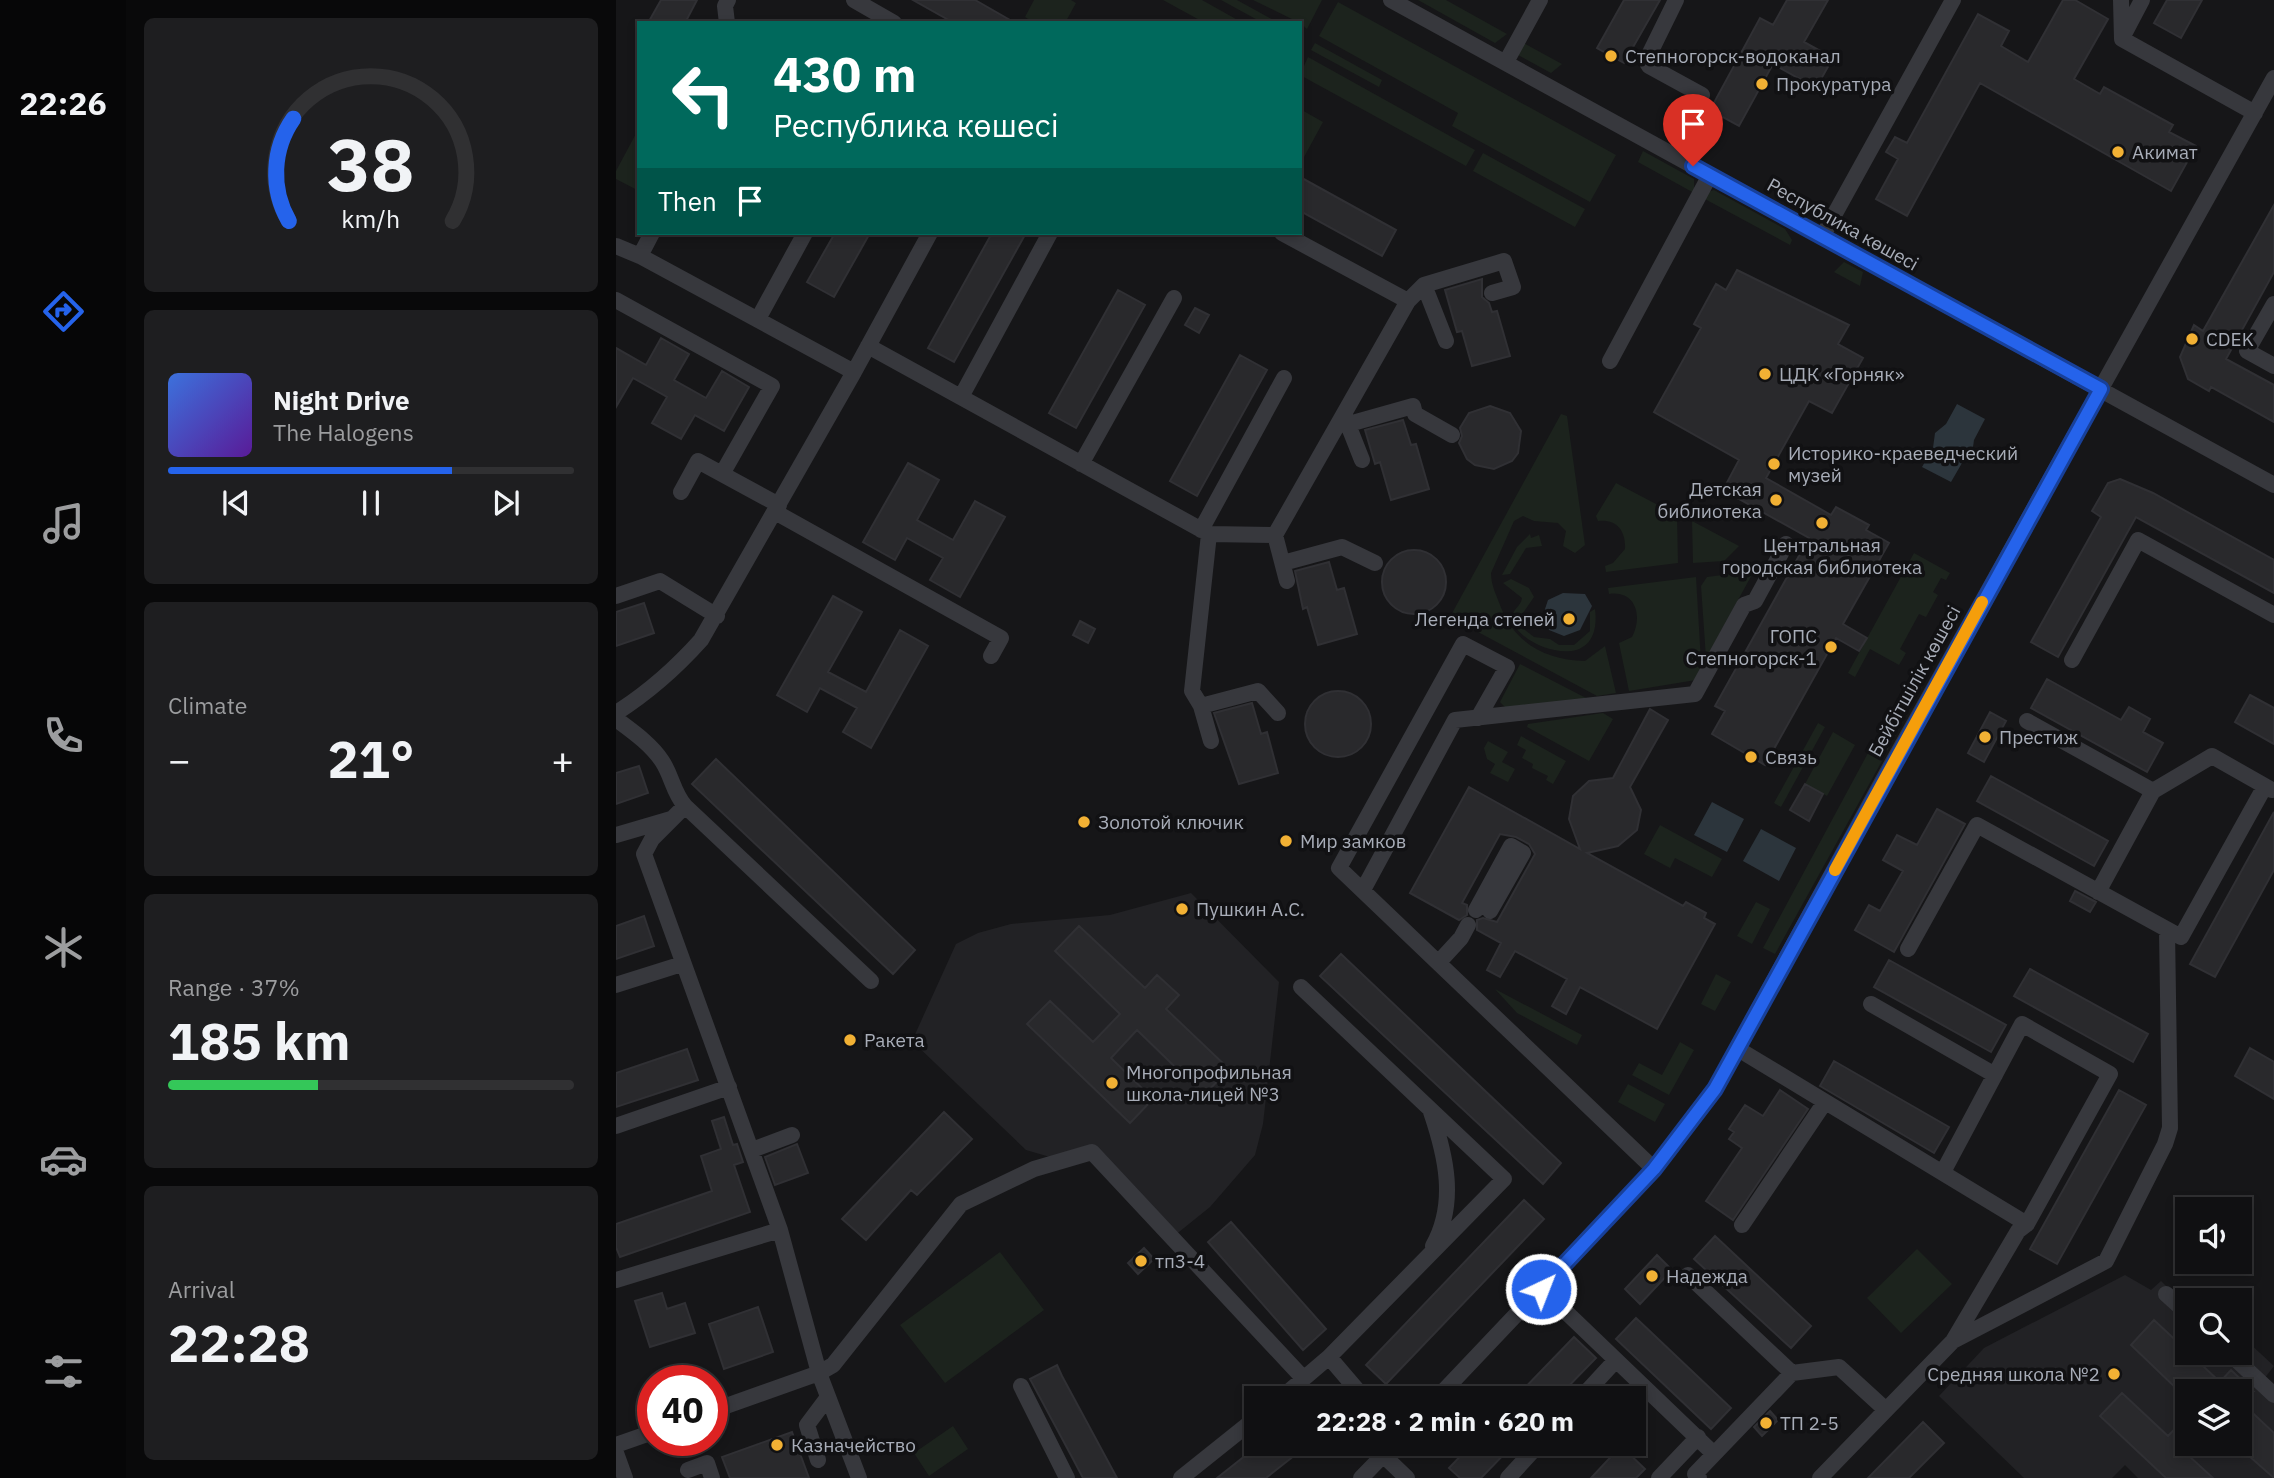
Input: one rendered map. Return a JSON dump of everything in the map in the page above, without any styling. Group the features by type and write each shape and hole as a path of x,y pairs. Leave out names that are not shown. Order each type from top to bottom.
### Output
{"street":[{"path":"854,0 890,21"},
{"name":"Республика көшесі","path":"1391,0 2274,485"},
{"path":"1676,0 1646,61 1649,66 1702,94"},
{"path":"1822,237 1953,0"},
{"path":"2121,0 2122,39"},
{"path":"2122,39 2142,0"},
{"path":"717,21 727,3"},
{"path":"727,3 727,21"},
{"path":"1506,62 1533,4"},
{"path":"2122,39 2255,113"},
{"name":"Бейбітшілік көшесі","path":"1448,1386 1654,1169 1700,1110 1738,1049 1890,767 2274,78"},
{"path":"1610,361 1710,175"},
{"path":"640,256 651,235"},
{"path":"758,319 804,235"},
{"path":"616,713 646,694 677,667 717,615 929,235"},
{"path":"961,397 1050,235"},
{"path":"1286,235 1408,301"},
{"path":"616,246 640,256 854,372"},
{"path":"1287,581 1275,535 1347,420 1408,301 1424,285 1504,261 1513,287 1492,293"},
{"path":"1424,285 1446,341"},
{"path":"1081,464 1174,298"},
{"path":"616,300 772,386 722,474"},
{"path":"2274,304 2247,351 2274,366"},
{"path":"868,346 1205,532 1275,535"},
{"path":"1211,741 1201,706 1192,691 1205,532 1284,378"},
{"path":"1347,420 1413,406 1415,414 1452,435"},
{"path":"1347,420 1362,460"},
{"path":"681,492 698,461 1001,638 991,656"},
{"path":"2072,660 2138,540 2274,615"},
{"path":"1363,890 1455,720 1695,694 1744,605 1755,601 1786,544"},
{"path":"1283,563 1342,547 1375,563"},
{"path":"616,596 660,581 717,615"},
{"path":"1478,718 1507,667 1462,644 1339,868 1654,1169"},
{"path":"1201,706 1258,691 1278,713"},
{"path":"616,719 638,736 663,762 676,796 685,806 871,981"},
{"path":"2027,721 2153,791"},
{"path":"1908,949 1977,825 2098,892 2180,937 2269,789 2212,756 2153,791 2098,892"},
{"path":"685,806 652,839 644,854 780,1230 819,1373 859,1478"},
{"path":"616,835 673,818"},
{"path":"1439,962 1468,925"},
{"path":"1953,1341 2106,1261 2165,1144 2170,1128 2167,930"},
{"path":"616,985 682,964"},
{"path":"1296,1386 1329,1357 1504,1180 1301,987"},
{"path":"1871,1004 1995,1075"},
{"path":"1820,1478 1953,1341 2018,1231 2027,1224 2110,1074 2022,1024 1942,1172"},
{"path":"1738,1049 2027,1224"},
{"path":"616,1126 729,1087"},
{"path":"1742,1224 1825,1102"},
{"path":"1424,1260 1443,1224 1447,1203 1446,1166 1431,1111"},
{"path":"752,1150 792,1135"},
{"path":"728,1405 819,1373 833,1365 961,1204 1034,1169 1092,1152 1304,1379"},
{"path":"616,1280 780,1230"},
{"path":"1688,1275 1792,1373"},
{"path":"1541,1289 1714,1454"},
{"path":"2166,1294 2175,1302"},
{"path":"1329,1357 1354,1386"},
{"path":"1592,1386 1616,1360"},
{"path":"2242,1365 2274,1395"},
{"path":"1699,1478 1695,1474 1792,1373 1839,1367 1886,1410"},
{"path":"1021,1386 1067,1478"},
{"path":"818,1460 807,1425 828,1397"},
{"path":"1181,1478 1244,1428"},
{"path":"616,1444 637,1437"},
{"path":"1659,1478 1698,1437"},
{"path":"616,1452 625,1478"},
{"path":"1360,1478 1382,1456"},
{"path":"1392,1456 1407,1478"},
{"path":"1508,1478 1528,1456"},
{"path":"688,1470 707,1463 712,1478"}],"shaded area":[{"path":"1034,0 1071,0 1076,3 1066,21 1032,21 1025,17"},
{"path":"1163,0 1202,0 1239,21 1201,21"},
{"path":"1221,0 1237,0 1275,21 1259,21"},
{"path":"1253,0 1322,0 1307,29 1302,21 1296,21"},
{"path":"1418,0 1446,0 1507,34 1495,43"},
{"path":"1338,2 1616,155 1590,202 1452,126 1458,113 1319,36"},
{"path":"1520,41 1562,64 1551,73 1518,55"},
{"path":"1315,43 1382,80 1379,87 1311,50"},
{"path":"1308,57 1475,150 1466,166 1302,76"},
{"path":"1302,110 1323,122 1302,158"},
{"path":"637,132 637,190 616,179 616,171"},
{"path":"1643,151 1694,179 1694,193 1638,162"},
{"path":"1483,153 1585,209 1575,227 1473,171"},
{"path":"1714,190 1785,229 1792,240 1790,245 1703,198 1705,193"},
{"path":"1844,262 1863,272 1860,286 1834,272"},
{"path":"1957,404 1985,419 1974,440 1972,454 1962,463 1951,482 1922,467 1933,448 1935,433 1946,424"},
{"path":"1561,414 1567,416 1585,545 1575,553 1563,546 1566,531 1558,523 1534,521 1523,516 1514,521 1491,573 1492,582 1506,618 1522,639 1533,647 1557,657 1585,661 1605,646 1616,693 1597,696 1450,617"},
{"path":"1616,483 1677,515 1678,563 1606,572 1605,566 1613,563 1625,549 1624,537 1619,528 1610,522 1598,521 1596,516"},
{"path":"1692,521 1739,546 1724,561 1693,563"},
{"path":"1530,534 1531,538 1539,535 1542,546 1526,548 1510,574 1502,575 1517,547"},
{"path":"1914,553 1950,573 1946,580 1941,578 1933,592 1938,595 1926,617 1919,614 1900,649 1906,653 1899,665 1870,649 1855,677 1848,673"},
{"path":"1754,571 1706,658 1701,586 1707,577"},
{"path":"1696,577 1702,679 1629,691 1619,643 1632,637 1637,614 1626,596 1609,594 1608,588"},
{"path":"1511,579 1529,588 1534,597 1521,616 1525,630 1534,637 1550,639 1559,645 1574,645 1590,631 1590,612 1595,609 1594,631 1586,645 1572,651 1556,650 1540,646 1526,637 1516,627 1512,617 1522,598 1503,583"},
{"name":"Легенда степей","path":"1563,593 1585,594 1592,606 1580,630 1564,636 1549,630 1543,615 1548,600"},
{"path":"1520,664 1588,699 1507,709 1500,702"},
{"path":"1914,673 1926,680 1887,751 1874,743"},
{"path":"1603,713 1613,719 1589,761 1527,727 1528,724"},
{"path":"1818,723 1825,727 1781,807 1774,803"},
{"path":"1833,732 1855,745 1827,796 1805,784"},
{"path":"1521,736 1566,761 1553,784 1546,780 1548,776 1532,768 1533,764 1522,758 1526,750 1517,745"},
{"path":"1488,741 1508,752 1502,762 1515,769 1508,782 1490,773 1495,764 1487,759 1484,748"},
{"path":"1868,753 1882,761 1775,954 1763,948"},
{"path":"1712,802 1744,819 1727,852 1694,835"},
{"path":"1660,825 1722,859 1712,877 1675,858 1670,868 1644,854"},
{"path":"1761,829 1796,848 1779,881 1743,861"},
{"name":"Многопрофильная школа-лицей №3","path":"1191,893 1279,982 1263,1124 1255,1155 1210,1207 1174,1236 1092,1146 1050,1157 1026,1150 912,1041 956,944 978,933 1011,924 1110,915"},
{"path":"1756,902 1770,909 1752,944 1737,936"},
{"path":"1716,974 1731,982 1715,1011 1701,1004"},
{"path":"1495,989 1582,1035 1577,1045 1517,1013"},
{"path":"1680,1042 1694,1050 1669,1095 1632,1075 1639,1063 1662,1075"},
{"path":"1628,1084 1665,1104 1655,1122 1618,1102"},
{"path":"1917,1249 1952,1284 1901,1333 1867,1298"},
{"path":"1000,1252 1044,1310 945,1383 900,1325"},
{"name":"Средняя школа №2","path":"2125,1275 2151,1290 2161,1281 2175,1295 2175,1365 2252,1365 2252,1346 2274,1366 2264,1379 2274,1389 2274,1478 2138,1478 2125,1465 2112,1478 2024,1478 1939,1396 1984,1348"},
{"path":"953,1426 968,1449 929,1476 914,1453"}],"building":[{"path":"661,0 697,0 686,21 649,21"},
{"path":"913,0 975,0 1012,21 950,21"},
{"path":"1624,0 1660,0 1624,63 1597,48"},
{"path":"1787,0 1828,0 1804,42 1833,58 1816,88 1773,64 1739,126 1710,110 1760,18 1773,25"},
{"path":"2063,0 2075,0 2108,19 2074,79 2100,94 2104,87 2173,125 2169,132 2196,146 2171,191 1980,83 1907,216 1876,199 1898,159 1886,152 1895,137 1907,143 1978,14 2009,31 2001,46 2028,62"},
{"path":"2167,0 2202,0 2181,38 2154,23"},
{"path":"1302,178 1396,230 1382,256 1302,212"},
{"path":"2274,205 2274,272 2226,359 2274,385 2274,422 2211,387 2209,391 2188,379 2180,357 2194,325 2203,331"},
{"path":"834,235 869,235 834,297 807,282"},
{"path":"991,235 1025,235 954,362 928,348"},
{"path":"1737,270 1849,325 1838,344 1863,358 1832,413 1809,401 1766,478 1831,515 1836,507 1869,525 1866,530 1889,543 1843,624 1867,638 1859,651 1836,638 1765,765 1712,734 1725,711 1715,706 1809,538 1723,490 1739,460 1654,412 1701,328 1694,324 1716,284 1726,290"},
{"path":"1482,279 1482,297 1489,303 1492,312 1497,311 1510,356 1472,366 1462,331 1457,332 1445,290"},
{"path":"1118,290 1145,305 1076,428 1049,413"},
{"path":"1195,308 1209,315 1199,333 1185,325"},
{"path":"661,338 689,354 674,380 706,398 722,371 749,387 724,431 695,415 681,439 652,423 667,397 633,378 616,407 616,348 646,365"},
{"path":"1240,355 1267,370 1197,496 1170,481"},
{"path":"1490,406 1510,413 1521,431 1518,453 1512,461 1494,469 1475,465 1467,459 1459,443 1462,436 1460,428 1469,413"},
{"path":"1403,420 1411,445 1416,444 1429,489 1391,500 1380,462 1375,464 1365,430"},
{"path":"908,463 939,480 917,520 953,540 975,501 1005,517 960,597 930,580 943,558 907,538 895,560 863,542"},
{"path":"2120,479 2153,493 2274,560 2274,593 2136,517 2058,657 2031,642 2101,517 2092,511 2108,483"},
{"path":"1408,550 1420,550 1437,559 1444,570 1444,594 1437,605 1420,614 1408,614 1396,609 1387,600 1382,588 1382,576 1387,564 1396,555"},
{"path":"1329,562 1337,590 1344,588 1357,634 1318,645 1307,607 1303,609 1295,571"},
{"path":"833,596 862,612 828,672 866,692 900,630 928,646 871,748 843,732 857,708 820,688 807,712 777,695"},
{"path":"644,603 654,633 616,646 616,612"},
{"path":"1080,621 1095,629 1088,643 1073,635"},
{"path":"2047,679 2121,720 2129,707 2150,719 2143,732 2163,743 2147,772 2031,708"},
{"path":"1338,691 1351,694 1361,701 1368,711 1371,724 1368,737 1361,747 1351,754 1338,757 1325,754 1315,747 1308,737 1305,724 1308,711 1315,701 1325,694"},
{"path":"2250,695 2274,708 2274,744 2235,722"},
{"path":"1252,703 1261,734 1267,732 1278,773 1239,784 1214,713"},
{"path":"1650,709 1668,720 1630,787 1641,810 1637,830 1618,846 1587,853 1683,906 1686,902 1706,913 1704,918 1715,924 1657,1029 1580,987 1566,1014 1552,1006 1567,979 1515,951 1500,977 1487,970 1501,943 1477,930 1477,920 1483,918 1497,922 1535,854 1529,844 1516,837 1500,834 1462,903 1467,905 1467,915 1459,920 1410,893 1469,787 1580,849 1569,819 1573,796 1589,781 1613,778"},
{"name":"Престиж","path":"1990,712 2006,721 1984,762 1968,753"},
{"path":"716,759 915,950 893,974 692,784"},
{"path":"639,766 648,793 616,804 616,773"},
{"path":"1991,776 2108,841 2094,866 1977,801"},
{"path":"1805,784 1823,794 1809,821 1790,810"},
{"path":"1937,809 1965,824 1894,952 1855,930 1869,905 1880,911 1903,871 1883,860 1897,835 1917,845"},
{"path":"2274,812 2274,870 2215,977 2190,964"},
{"path":"2075,891 2096,902 2090,912 2070,901"},
{"path":"644,916 654,946 616,959 616,926"},
{"path":"1079,926 1145,988 1157,975 1179,995 1166,1009 1229,1069 1204,1095 1137,1030 1111,1058 1153,1099 1130,1123 1027,1024 1050,1001 1093,1042 1120,1014 1055,951"},
{"path":"1341,954 1561,1163 1543,1184 1320,976"},
{"path":"1889,960 2006,1025 1991,1052 1874,987"},
{"path":"2030,969 2148,1034 2133,1062 2014,996"},
{"path":"2250,1048 2274,1062 2274,1099 2235,1076"},
{"path":"687,1049 698,1080 616,1107 616,1073"},
{"path":"1834,1061 1949,1127 1934,1153 1820,1086"},
{"path":"1780,1090 1808,1109 1733,1220 1706,1201 1742,1148 1729,1139 1734,1132 1729,1129 1745,1105 1763,1116"},
{"path":"2119,1090 2146,1105 2057,1264 2030,1249"},
{"path":"944,1112 972,1139 917,1195 911,1190 866,1240 842,1219"},
{"path":"724,1117 733,1145 737,1144 743,1162 734,1165 750,1212 620,1257 616,1247 616,1224 712,1191 701,1156 721,1149 712,1121"},
{"path":"797,1144 808,1173 775,1185 765,1157"},
{"path":"1524,1200 1544,1219 1386,1384 1366,1365"},
{"path":"1231,1222 1326,1329 1303,1350 1208,1242"},
{"path":"1715,1236 1811,1326 1791,1348 1694,1259"},
{"name":"тп3-4","path":"1144,1248 1154,1259 1138,1274 1128,1263"},
{"name":"Надежда","path":"1657,1255 1672,1270 1640,1304 1625,1289"},
{"path":"662,1293 667,1309 685,1303 695,1333 650,1347 635,1301"},
{"path":"758,1307 773,1352 728,1368 728,1365 723,1365 709,1324"},
{"path":"1636,1318 1731,1408 1711,1429 1616,1339"},
{"path":"2154,1320 2175,1340 2175,1365 2202,1365 2217,1379 2175,1379 2175,1387 2131,1345"},
{"path":"1574,1337 1596,1358 1569,1386 1527,1386"},
{"path":"1057,1365 1117,1478 1083,1478 1030,1379"},
{"path":"2231,1370 2240,1379 2223,1379"},
{"path":"2122,1393 2168,1436 2175,1429 2175,1456 2189,1456 2213,1478 2166,1478 2100,1416"},
{"name":"ТП 2-5","path":"1770,1411 1778,1420 1762,1436 1754,1427"},
{"path":"2252,1412 2274,1433 2274,1478 2249,1456 2252,1456"},
{"path":"1923,1422 1944,1443 1909,1478 1868,1478"},
{"name":"Казначейство","path":"792,1432 809,1478 730,1478 722,1457"},
{"path":"1245,1456 1294,1456 1266,1478 1217,1478"},
{"path":"1460,1456 1502,1456 1481,1478 1460,1478 1449,1468"},
{"path":"1612,1456 1631,1456 1645,1469 1636,1478 1591,1478"}],"slow traffic":[{"path":"1835,870 1982,602"}],"place":[{"name":"Степногорск-водоканал","path":"1611,56"},
{"name":"Прокуратура","path":"1762,84"},
{"name":"Акимат","path":"2118,152"},
{"name":"CDEK","path":"2192,339"},
{"name":"ЦДК «Горняк»","path":"1765,374"},
{"name":"Историко-краеведческий музей","path":"1774,464"},
{"name":"Детская библиотека","path":"1776,500"},
{"name":"Центральная городская библиотека","path":"1822,523"},
{"name":"Легенда степей","path":"1569,619"},
{"name":"ГОПС Степногорск-1","path":"1831,647"},
{"name":"Престиж","path":"1985,737"},
{"name":"Связь","path":"1751,757"},
{"name":"Золотой ключик","path":"1084,822"},
{"name":"Мир замков","path":"1286,841"},
{"name":"Пушкин А.С.","path":"1182,909"},
{"name":"Ракета","path":"850,1040"},
{"name":"Многопрофильная школа-лицей №3","path":"1112,1083"},
{"name":"тп3-4","path":"1141,1261"},
{"name":"Надежда","path":"1652,1276"},
{"name":"Средняя школа №2","path":"2114,1374"},
{"name":"ТП 2-5","path":"1766,1423"},
{"name":"Казначейство","path":"777,1445"}],"route":[{"path":"1541,1289 1654,1169 1715,1089 1890,767 2101,389 1693,166"}]}
